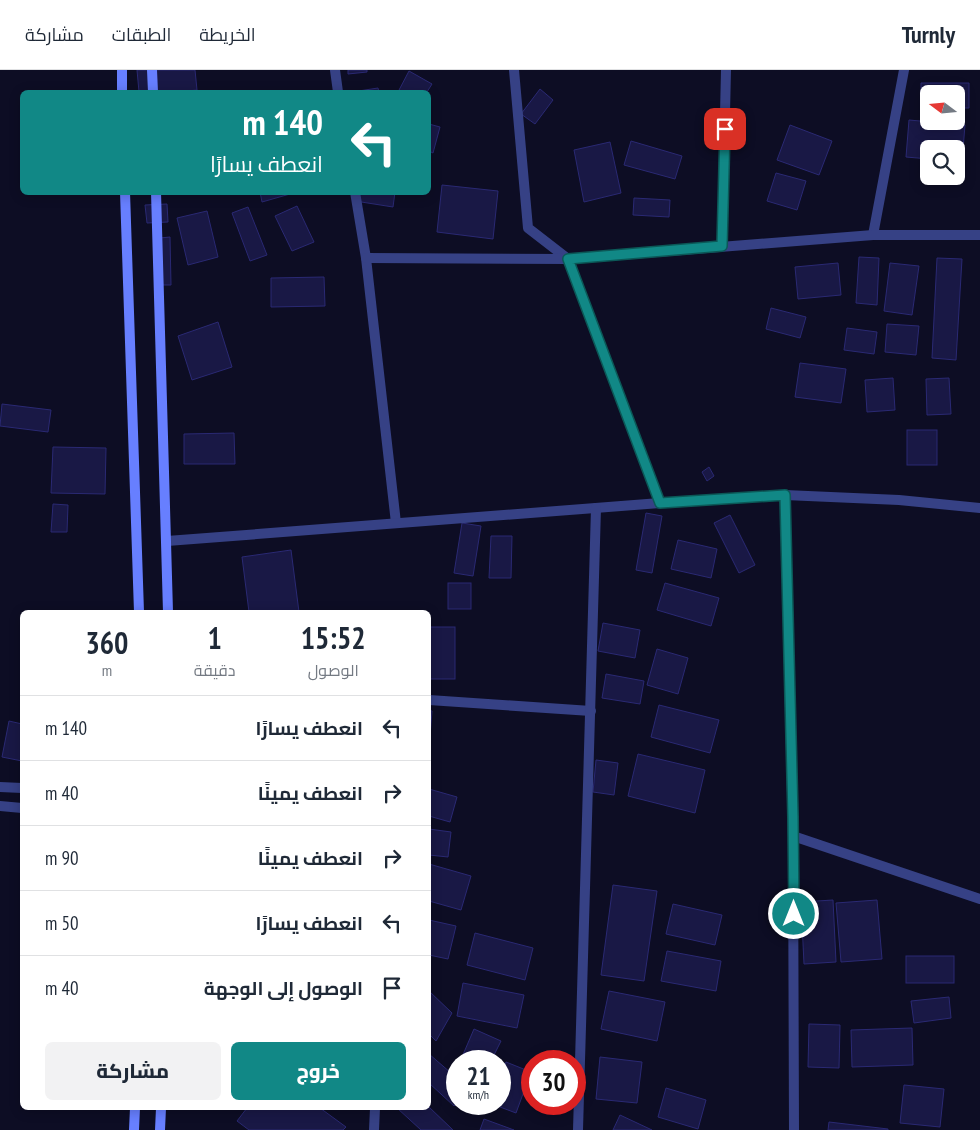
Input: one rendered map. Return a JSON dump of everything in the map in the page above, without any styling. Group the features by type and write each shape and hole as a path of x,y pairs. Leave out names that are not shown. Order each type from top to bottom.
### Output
{"street":[{"path":"122,70 122,90"},
{"path":"152,70 153,90"},
{"path":"334,70 338,90"},
{"path":"514,70 528,228 568,259 660,503"},
{"path":"722,246 726,70"},
{"path":"873,235 904,70"},
{"path":"126,195 139,610"},
{"path":"156,195 168,610"},
{"path":"356,195 366,258 396,524"},
{"path":"366,258 568,259 873,235 980,235"},
{"path":"167,541 785,495 899,500 980,508"},
{"path":"785,495 793,836 794,1130"},
{"path":"578,1130 596,508"},
{"path":"431,700 591,711"},
{"path":"0,787 20,788"},
{"path":"0,806 20,808"},
{"path":"793,836 980,899"},
{"path":"134,1130 135,1110"},
{"path":"160,1130 161,1110"},
{"path":"374,1130 375,1110"}],"building":[{"path":"137,70 195,70 197,90 139,90"},
{"path":"348,70 367,70 367,72 348,74"},
{"path":"409,71 432,84 428,90 399,90"},
{"path":"921,83 969,83 969,108 965,108 965,85 921,85"},
{"path":"540,89 553,100 535,124 521,114"},
{"path":"909,120 920,121 920,130 965,130 964,140 920,140 920,158 906,157"},
{"path":"431,125 440,127 433,153 431,152"},
{"path":"790,125 832,141 819,175 777,160"},
{"path":"631,141 682,156 675,179 624,165"},
{"path":"610,142 621,193 584,202 574,150"},
{"path":"776,173 806,181 797,210 767,201"},
{"path":"442,185 498,191 493,239 437,232"},
{"path":"261,195 286,195 262,202"},
{"path":"356,195 395,195 393,207 355,201"},
{"path":"634,198 670,200 669,217 633,215"},
{"path":"167,204 168,222 147,223 145,205"},
{"path":"297,206 314,242 292,251 275,216"},
{"path":"248,207 267,255 250,261 232,213"},
{"path":"207,211 218,257 188,265 177,218"},
{"path":"170,237 171,285 162,285 160,238"},
{"path":"859,257 879,258 877,305 856,303"},
{"path":"937,258 962,259 956,360 932,358"},
{"path":"838,263 841,295 798,299 795,267"},
{"path":"890,263 919,266 912,315 884,311"},
{"path":"324,277 325,306 271,307 271,278"},
{"path":"771,308 806,317 800,338 766,329"},
{"path":"218,322 232,367 192,380 178,336"},
{"path":"887,324 919,326 916,355 885,352"},
{"path":"847,328 877,332 874,354 844,350"},
{"path":"800,363 846,369 841,403 795,397"},
{"path":"893,378 895,410 867,412 865,380"},
{"path":"949,378 951,414 927,415 926,379"},
{"path":"2,404 51,410 48,432 0,426"},
{"path":"907,430 937,430 937,465 907,465"},
{"path":"234,433 235,464 184,464 184,434"},
{"path":"53,447 106,448 105,494 51,493"},
{"path":"709,467 714,476 707,481 702,472"},
{"path":"53,504 68,505 67,532 51,532"},
{"path":"646,513 662,516 652,573 636,570"},
{"path":"730,515 755,565 739,573 714,523"},
{"path":"462,523 481,526 473,576 454,573"},
{"path":"491,536 512,536 511,578 489,578"},
{"path":"678,540 717,549 711,578 671,569"},
{"path":"291,550 299,610 249,610 242,557"},
{"path":"448,583 471,583 471,609 448,609"},
{"path":"665,583 719,598 711,626 657,610"},
{"path":"603,623 640,630 635,658 598,651"},
{"path":"431,627 455,627 455,679 431,679"},
{"path":"657,649 688,658 678,694 647,685"},
{"path":"606,674 644,681 640,704 602,698"},
{"path":"659,705 719,720 710,753 651,737"},
{"path":"9,721 20,724 20,761 2,757"},
{"path":"638,754 705,770 695,813 628,796"},
{"path":"596,760 618,763 614,795 593,792"},
{"path":"431,790 457,797 450,822 431,817"},
{"path":"431,829 451,832 448,857 431,855"},
{"path":"431,865 471,876 461,910 431,902"},
{"path":"613,885 657,891 644,981 601,975"},
{"path":"833,900 836,962 804,964 801,902"},
{"path":"877,900 882,959 841,962 836,903"},
{"path":"673,904 722,915 715,945 666,934"},
{"path":"431,920 456,926 448,959 431,955"},
{"path":"475,933 533,948 525,980 467,965"},
{"path":"667,951 721,961 716,991 661,981"},
{"path":"906,956 954,956 954,983 906,983"},
{"path":"463,983 524,995 517,1028 457,1016"},
{"path":"609,991 665,1002 657,1041 601,1029"},
{"path":"431,993 452,1013 436,1041 431,1036"},
{"path":"949,997 951,1018 914,1023 911,1001"},
{"path":"809,1024 840,1025 839,1068 808,1067"},
{"path":"912,1028 913,1065 852,1067 851,1030"},
{"path":"474,1029 501,1041 496,1050 465,1050"},
{"path":"431,1056 446,1069 446,1099 431,1085"},
{"path":"600,1057 642,1062 637,1103 596,1099"},
{"path":"511,1064 521,1068 521,1099 516,1113 511,1111"},
{"path":"904,1085 944,1089 940,1127 900,1123"},
{"path":"666,1088 706,1100 698,1129 658,1117"},
{"path":"431,1109 453,1130 421,1130 399,1110"},
{"path":"245,1110 323,1110 346,1127 343,1130 249,1130 237,1121"},
{"path":"620,1115 652,1130 613,1130"},
{"path":"484,1119 514,1130 480,1130"},
{"path":"829,1122 888,1129 888,1130 828,1130"}],"route":[{"path":"725,129 722,246 568,259 660,503 785,495 794,914"}]}
